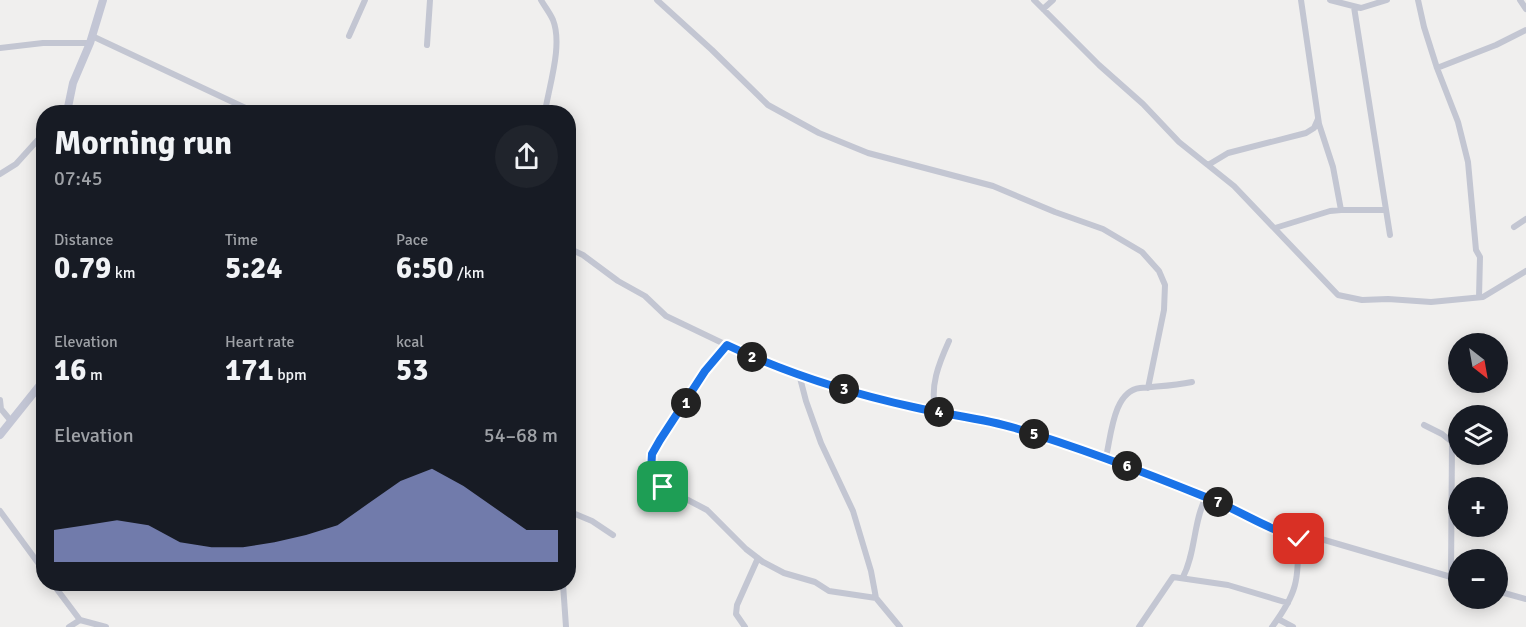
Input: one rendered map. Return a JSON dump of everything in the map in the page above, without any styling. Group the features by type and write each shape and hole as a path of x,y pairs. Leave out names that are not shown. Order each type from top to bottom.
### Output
{"main road":[{"path":"68,105 73,83 91,39 103,0"},
{"path":"0,435 36,390"}],"street":[{"path":"348,36 365,0"},
{"path":"427,45 430,0"},
{"path":"541,0 553,19 557,48 546,105"},
{"path":"657,0 768,105 819,133 868,153 993,186 1103,229 1142,252 1159,272 1165,285 1164,310 1148,388"},
{"path":"1034,0 1099,65 1143,104 1179,142 1234,186 1338,295 1362,300 1431,302 1479,297 1498,289 1526,271"},
{"path":"1043,9 1053,0"},
{"path":"1301,0 1319,119 1333,167 1341,210"},
{"path":"1330,0 1361,8 1388,0"},
{"path":"1418,0 1437,68 1458,122 1468,162 1476,250 1480,257 1479,297"},
{"path":"1520,0 1526,9"},
{"path":"1354,7 1389,235"},
{"path":"1437,68 1496,45 1526,30"},
{"path":"0,48 91,39 238,105"},
{"path":"1208,165 1228,153 1306,133 1314,128 1319,119"},
{"path":"0,174 21,159 36,142"},
{"path":"1275,228 1330,211 1386,210"},
{"path":"1514,227 1526,219"},
{"path":"576,252 618,281 645,296 666,316 760,361 886,401 1012,427 1106,457 1206,497 1276,531 1299,539 1303,536 1321,539 1448,576"},
{"path":"936,412 932,400 935,379 949,341"},
{"path":"727,345 705,371 660,440 652,454 651,471 663,487 707,510 758,558 784,573 815,582 829,591 876,598"},
{"path":"799,374 821,443 853,511 871,571 876,598 900,627"},
{"path":"1106,457 1119,404 1134,390 1168,387 1192,381"},
{"path":"0,400 1,409 11,420"},
{"path":"1424,425 1452,442 1454,549"},
{"path":"1183,577 1191,556 1200,509 1206,497"},
{"path":"0,511 36,560"},
{"path":"576,514 592,521 613,535"},
{"path":"1272,627 1288,603 1298,576 1299,539"},
{"path":"745,627 736,614 737,605 758,558"},
{"path":"1139,627 1173,577 1228,585 1288,603"},
{"path":"58,591 80,620 106,627"},
{"path":"563,591 566,627"},
{"path":"1508,594 1526,599"},
{"path":"1278,619 1293,627"},
{"path":"69,627 80,620"}],"route":[{"path":"663,487 651,471 652,454 705,371 727,345 760,361 848,390 915,408 1012,427 1106,457 1206,497 1276,531 1299,539"}]}
